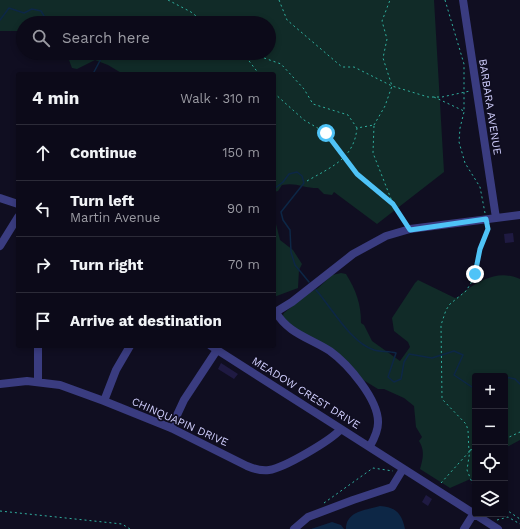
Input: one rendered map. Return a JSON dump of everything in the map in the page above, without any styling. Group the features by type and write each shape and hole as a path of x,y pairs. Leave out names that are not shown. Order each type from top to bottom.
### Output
{"street":[{"name":"BARBARA AVENUE","path":"463,0 496,218"},
{"path":"0,198 16,203"},
{"path":"276,312 364,246 386,236 410,230 520,215"},
{"path":"0,246 16,220"},
{"path":"276,314 289,328 335,355 349,369 370,397 376,409 378,423 376,435 370,446"},
{"path":"38,348 38,381"},
{"path":"104,401 116,370 129,348"},
{"path":"171,428 184,400 214,348"},
{"name":"MEADOW CREST DRIVE","path":"214,348 370,446 402,471 472,512"},
{"name":"CHINQUAPIN DRIVE","path":"0,384 38,381 60,386 104,401 171,428 247,466 268,470 278,467 324,443 341,429"},
{"path":"294,529 308,517 392,487 402,471"},
{"path":"464,529 472,516"},
{"name":"MEADOW CREST DRIVE","path":"479,517 488,525 498,529"}],"path":[{"path":"168,0 195,16"},
{"path":"279,0 287,20 342,67 354,67 392,86 428,97 476,89"},
{"path":"390,0 382,21 387,39 383,58 392,86 385,106 374,125 373,153 393,204 410,230"},
{"path":"445,0 464,64 464,112 460,128 459,142 465,162 480,187 488,229 480,249 475,274 466,291 450,304 446,310 441,325 440,337 442,364 441,393 445,403 466,424 468,430 469,451 467,470 472,482"},
{"path":"248,60 257,72"},
{"path":"270,60 281,64 304,89 313,104 348,114 357,128 356,141 345,158 307,181"},
{"path":"276,94 304,120 326,133 357,174 393,204"},
{"path":"434,97 464,112"},
{"path":"357,128 374,125"},
{"path":"508,438 520,432"},
{"path":"435,489 469,451 472,450"},
{"path":"319,506 373,468 402,471"},
{"path":"0,510 122,524 130,529"},
{"path":"508,511 520,519"},
{"path":"488,525 508,517 520,524"}],"green space":[{"path":"0,0 434,0 444,172 377,224 334,192 332,195 324,194 318,188 291,184 282,185 276,192 276,72 120,72 95,60 276,60 276,16 16,16 16,31 0,31"},
{"path":"69,60 95,60 77,69 72,68"},
{"path":"276,224 280,240 293,250 302,264 299,270 298,288 276,296"},
{"path":"341,273 346,274 353,286 359,303 361,323 364,325 372,341 400,361 410,347 408,342 394,331 392,318 418,280 455,298 478,283 491,277 505,275 520,279 520,440 508,446 508,373 472,373 472,478 450,488 420,469 423,455 419,441 422,437 416,427 414,406 404,398 384,389 378,389 355,375 341,358 296,336 282,317 284,313 307,294 318,288 332,275"}],"water":[{"path":"380,506 390,508 397,512 402,519 405,529 346,529 349,518 353,515 363,510"},
{"path":"332,522 341,525 344,529 311,529"}],"building":[{"path":"513,233 514,242 505,243 504,234"},
{"path":"221,363 238,374 234,379 218,369"},
{"path":"426,495 432,499 428,506 422,502"}],"waterway":[{"path":"0,20 9,8 24,13 32,9 41,11 44,16"},
{"path":"94,72 100,60"},
{"path":"276,187 283,182 289,174 297,172 302,176 304,183 281,212 283,220 290,230 291,252 295,265 309,282"},
{"path":"316,290 342,324 357,340 374,350 396,353 388,377 394,382 401,379 404,362 409,354 432,358 454,351 463,355 454,375 472,387"},
{"path":"508,378 515,379 520,384"}],"route":[{"path":"326,133 357,174 393,204 402,215 410,230 486,219 488,229 480,249 475,274"}]}
